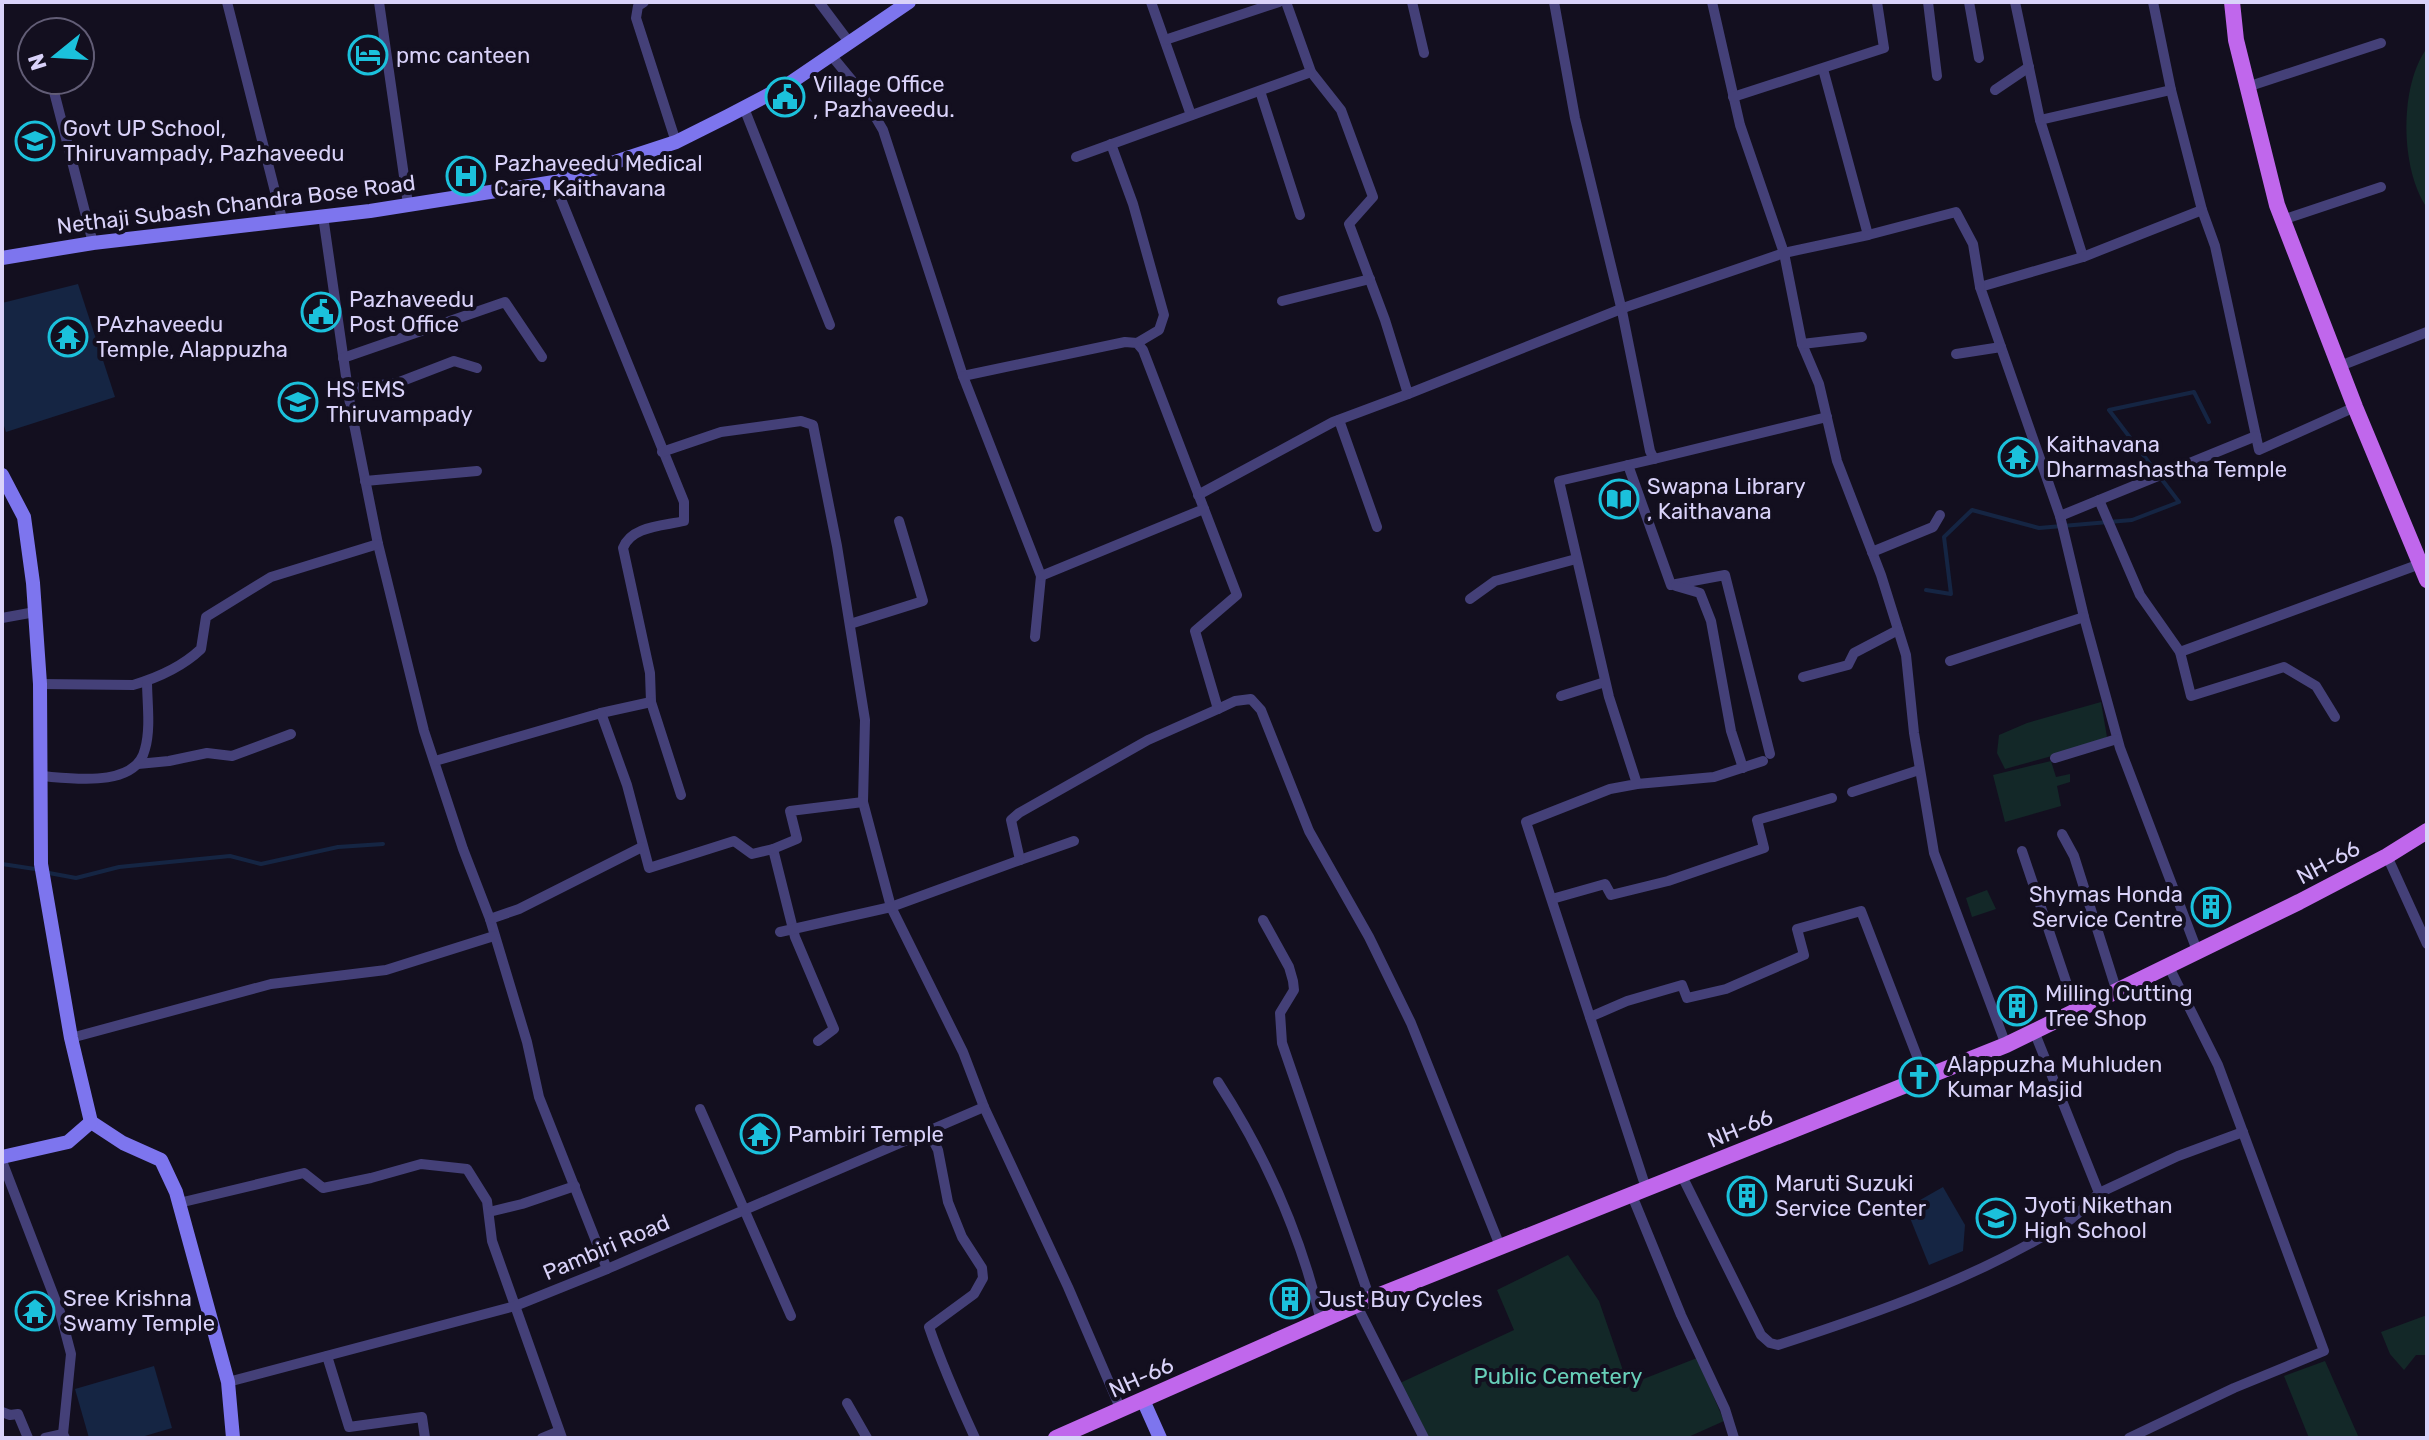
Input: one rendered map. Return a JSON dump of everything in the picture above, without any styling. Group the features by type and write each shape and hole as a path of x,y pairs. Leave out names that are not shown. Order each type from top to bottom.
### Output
{"main road":[{"name":"Nethaji Subash Chandra Bose Road","path":"2,258 93,243 323,216 554,182 676,142 744,108 787,85 909,2"},
{"path":"2232,2 2236,40 2282,220 2424,572"},
{"path":"2,475 24,517 40,684 41,864 71,1038 91,1122 123,1143 161,1160 179,1203 228,1382 233,1438"},
{"name":"NH-66","path":"1056,1438 1500,1246 2006,1045 2198,953 2387,856 2427,831"},
{"path":"2,1159 68,1142 91,1122"},
{"path":"1143,1400 1160,1438"}],"street":[{"path":"227,2 282,219"},
{"path":"379,2 408,204"},
{"path":"644,2 638,6 636,18 676,142"},
{"path":"819,2 849,42"},
{"path":"1151,2 1191,115"},
{"path":"1165,40 1279,2"},
{"path":"1286,2 1311,72 1341,110 1373,197 1349,224 1408,394"},
{"path":"1412,2 1424,53"},
{"path":"1554,2 1575,118 1654,459"},
{"path":"1712,2 1740,125 1784,253 1802,344 1819,384 1837,461 1872,552 1906,655 1919,770 1934,853 2006,1045"},
{"path":"1733,97 1884,48 1877,2"},
{"path":"1928,2 1937,76"},
{"path":"1969,2 1979,58"},
{"path":"2015,2 2040,120 2083,257"},
{"path":"2153,2 2171,90 2202,210 2215,246 2259,450 2355,407"},
{"path":"2247,87 2381,43"},
{"path":"831,55 859,89 883,130 963,376 1041,576 1035,637"},
{"path":"1995,90 2029,67"},
{"path":"1823,69 1868,235"},
{"path":"1076,157 1311,72"},
{"path":"2040,120 2171,90"},
{"path":"1260,91 1300,215"},
{"path":"55,96 93,243"},
{"path":"744,108 830,325"},
{"path":"963,376 1125,342 1137,343 1159,330 1164,315 1133,204 1111,144"},
{"path":"554,182 684,502 684,521 638,531 626,539 623,548 650,673 651,702 681,795"},
{"path":"2282,220 2381,187"},
{"path":"1980,287 2083,257 2202,210"},
{"path":"1198,495 1339,420 1626,307 1784,253 1956,212 1973,244 1980,287 2060,516 2117,739 2198,953"},
{"path":"323,216 347,389 365,481 424,731 490,919 527,1042 539,1097 607,1269"},
{"path":"1282,301 1370,279"},
{"path":"343,358 505,302 542,357"},
{"path":"2340,366 2427,332"},
{"path":"1802,344 1862,337"},
{"path":"1137,343 1146,357 1237,595 1195,631 1218,709"},
{"path":"1956,354 2001,347"},
{"path":"347,389 397,383 454,361 477,368"},
{"path":"1637,784 1605,682 1559,481 1827,417"},
{"path":"1339,420 1377,527"},
{"path":"662,452 721,432 801,421 813,425 865,720 863,802 891,907 963,1052 984,1107 1121,1410"},
{"path":"2060,516 2256,436"},
{"path":"1628,465 1671,585"},
{"path":"365,481 477,471"},
{"path":"2099,500 2140,595 2180,652 2191,696 2284,667 2316,686 2335,717"},
{"path":"1041,576 1204,509"},
{"path":"1872,552 1933,527 1940,515"},
{"path":"850,624 923,601 899,521"},
{"path":"40,684 133,685 147,681 185,662 201,649 203,624 210,613 271,577 378,544"},
{"path":"1470,599 1495,581 1576,559"},
{"path":"2180,652 2424,572"},
{"path":"1671,585 1725,575 1767,758 1714,777 1610,789 1526,822 1590,1017 1639,1190 1681,1315 1725,1409 1734,1438"},
{"path":"1671,585 1700,593 1711,621 1731,731 1743,768"},
{"path":"2,618 35,612"},
{"path":"1950,661 2084,617"},
{"path":"1803,677 1848,665 1854,653 1898,630"},
{"path":"138,764 146,748 147,681"},
{"path":"1561,696 1605,682"},
{"path":"1020,860 1011,820 1019,813 1148,740 1218,709 1251,699 1261,710 1309,831 1369,937 1411,1023 1500,1246"},
{"path":"435,761 601,713 651,702"},
{"path":"601,713 627,785 649,868 734,841 752,854 773,849 797,839 790,811 863,802"},
{"path":"40,776 98,779 117,775 138,764 207,753 232,756 291,734"},
{"path":"2055,758 2117,739"},
{"path":"1852,792 1919,770"},
{"path":"1552,899 1605,884 1611,895 1668,881 1764,848 1757,820 1832,798"},
{"path":"2062,834 2074,856 2117,992"},
{"path":"780,932 891,907 1074,841"},
{"path":"490,919 519,909 642,847"},
{"path":"773,849 792,929 834,1029 818,1041"},
{"path":"2022,851 2076,1011"},
{"path":"2387,856 2427,944"},
{"path":"1590,1017 1627,1001 1682,985 1687,998 1726,989 1804,955 1797,929 1861,911 1925,1077"},
{"path":"1263,920 1289,967 1293,981 1294,990 1280,1013 1282,1043 1364,1303 1424,1438"},
{"path":"71,1038 271,984 386,970 494,936"},
{"path":"2131,1438 2234,1388 2324,1351 2218,1065 2169,967"},
{"path":"2034,1031 2099,1193"},
{"path":"1218,1082 1247,1127 1272,1176 1302,1252 1321,1321"},
{"name":"Pambiri Road","path":"228,1382 515,1306 984,1107"},
{"path":"700,1109 791,1316"},
{"path":"928,1131 938,1150 948,1202 962,1237 982,1268 983,1278 974,1294 929,1327 944,1370 962,1403 975,1438"},
{"path":"1681,1174 1761,1335 1778,1345 1915,1296 1977,1269 2069,1221 2099,1193 2178,1156 2243,1132"},
{"path":"2,1159 60,1312 71,1354 64,1436 45,1438"},
{"path":"179,1203 304,1173 323,1188 421,1164 467,1169 487,1201 492,1241 560,1434 542,1438"},
{"path":"489,1212 575,1186"},
{"path":"327,1356 349,1427 422,1417 425,1438"},
{"path":"847,1403 867,1438"},
{"path":"2,1412 18,1414 28,1438"}],"green space":[{"path":"2427,48 2427,208 2412,172 2406,128 2411,84"},
{"path":"2101,702 2107,737 2077,749 2005,769 1997,753 1999,735 2027,723"},
{"path":"2051,761 2056,777 2070,774 2070,782 2057,786 2061,806 2005,822 1993,775"},
{"path":"1987,890 1996,909 1972,917 1966,898"},
{"name":"Public Cemetery","path":"1568,1255 1599,1301 1628,1385 1697,1358 1724,1421 1686,1438 1427,1438 1400,1383 1514,1330 1497,1290"},
{"path":"2427,1315 2427,1355 2416,1355 2404,1370 2390,1354 2381,1332"},
{"path":"2325,1361 2359,1438 2309,1438 2284,1376"}],"water":[{"path":"78,284 115,397 6,432 2,420 2,303"},
{"path":"1943,1187 1965,1225 1963,1251 1929,1265 1906,1208"},
{"path":"154,1366 172,1428 138,1438 89,1438 75,1389"}],"waterway":[{"path":"1926,590 1951,594 1944,537 1972,510 2039,528 2132,520 2179,502 2109,410 2194,392 2209,422"},
{"path":"49,873 76,878 119,867 230,856 261,864 338,847 383,844"},
{"path":"2,864 35,869"}],"place":[{"name":"pmc canteen","path":"368,55"},
{"name":"Village Office , Pazhaveedu.","path":"785,97"},
{"name":"Govt UP School, Thiruvampady, Pazhaveedu","path":"35,141"},
{"name":"Pazhaveedu Medical Care, Kaithavana","path":"466,176"},
{"name":"Pazhaveedu Post Office","path":"321,312"},
{"name":"PAzhaveedu Temple, Alappuzha","path":"68,337"},
{"name":"HS EMS Thiruvampady","path":"298,402"},
{"name":"Kaithavana Dharmashastha Temple","path":"2018,457"},
{"name":"Swapna Library , Kaithavana","path":"1619,499"},
{"name":"Shymas Honda Service Centre","path":"2211,907"},
{"name":"Milling Cutting Tree Shop","path":"2017,1006"},
{"name":"Alappuzha Muhluden Kumar Masjid","path":"1919,1077"},
{"name":"Pambiri Temple","path":"760,1134"},
{"name":"Maruti Suzuki Service Center","path":"1747,1196"},
{"name":"Jyoti Nikethan High School","path":"1996,1218"},
{"name":"Just Buy Cycles","path":"1290,1299"},
{"name":"Sree Krishna Swamy Temple","path":"35,1311"}]}
